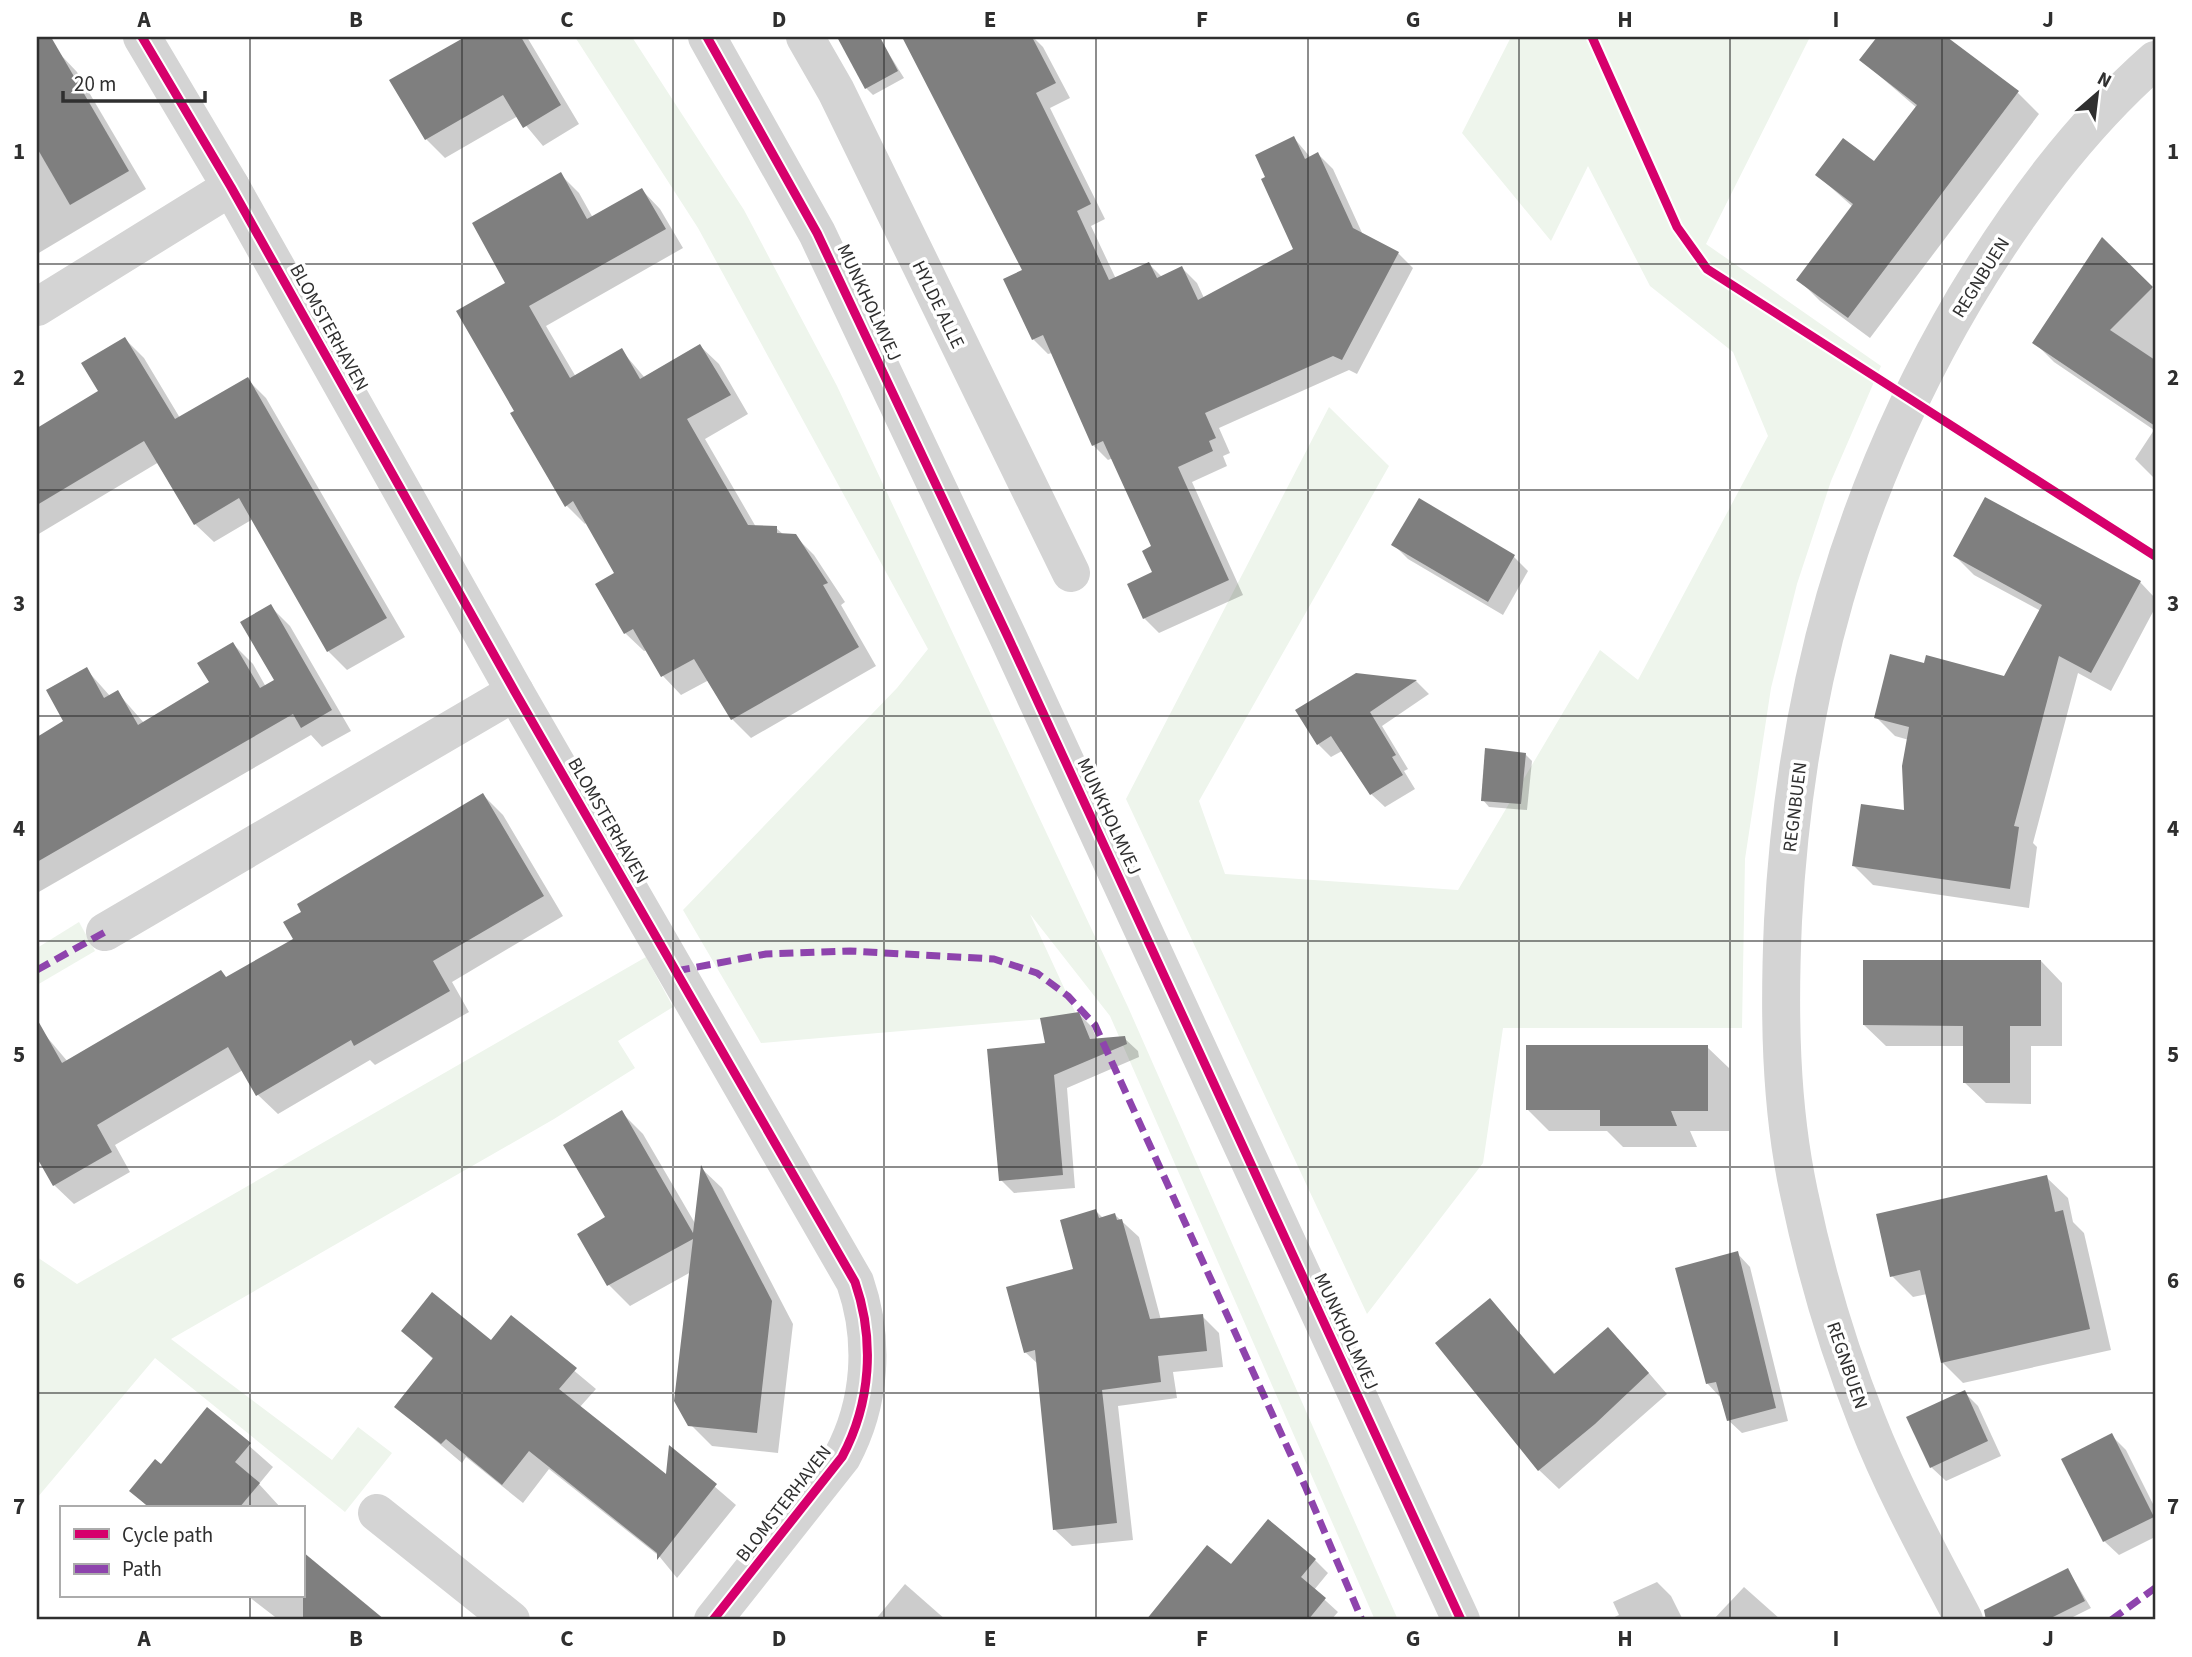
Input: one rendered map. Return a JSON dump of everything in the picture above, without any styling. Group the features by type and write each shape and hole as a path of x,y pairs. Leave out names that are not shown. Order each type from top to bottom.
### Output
{"street":[{"name":"BLOMSTERHAVEN","path":"142,37 231,187 515,692 855,1282 867,1323 864,1399 849,1444 842,1457 713,1620"},
{"name":"MUNKHOLMVEJ","path":"707,37 817,233 1008,637 1461,1620"},
{"name":"HYLDE ALLE","path":"804,37 836,92 1071,573"},
{"name":"REGNBUEN","path":"1965,1620 1901,1497 1867,1422 1821,1285 1798,1190 1788,1118 1781,986 1786,876 1794,804 1811,689 1831,605 1857,522 1909,400 1986,264 2054,164 2110,100 2155,60"},
{"path":"37,307 231,187"},
{"path":"106,932 515,692"},
{"path":"377,1513 511,1620"}],"shaded area":[{"path":"575,37 632,37 744,210 837,386 1128,1007 1398,1620 1375,1620 1110,1016 1030,914 1077,1016 761,1043 683,910 897,688 928,649 698,228"},
{"path":"1511,37 1810,37 1706,244 1881,366 1831,481 1797,584 1771,688 1745,859 1742,1028 1503,1028 1483,1163 1367,1314 1126,799 1329,407 1389,466 1199,801 1225,874 1458,890 1600,650 1638,680 1768,436 1733,352 1650,286 1588,166 1551,241 1462,133"},
{"path":"79,922 95,951 37,985 37,948"},
{"path":"646,957 673,1007 618,1041 635,1068 554,1119 171,1339 332,1460 358,1427 392,1453 345,1512 155,1358 37,1498 37,1257 77,1284"}],"building":[{"path":"37,37 51,37 129,171 70,205 37,148"},
{"path":"465,37 521,37 561,105 523,128 503,95 425,140 389,80"},
{"path":"837,37 880,37 898,71 865,89"},
{"path":"902,37 1032,37 1056,83 1036,93 1091,204 1077,211 1109,280 1149,262 1157,278 1182,266 1198,300 1293,249 1261,179 1265,177 1255,155 1294,136 1305,159 1318,152 1353,228 1399,252 1342,360 1333,356 1205,413 1216,438 1209,441 1213,451 1178,467 1229,580 1143,619 1127,584 1152,572 1142,551 1151,546 1103,441 1092,446 1043,335 1032,340 1003,279 1022,270"},
{"path":"1877,37 1947,37 2019,91 1848,318 1796,280 1853,204 1815,175 1843,138 1874,161 1917,105 1859,60"},
{"path":"561,172 587,219 642,188 666,229 529,306 570,378 622,348 640,379 700,344 731,395 687,419 748,525 777,526 777,533 796,534 828,583 823,585 859,647 731,720 694,659 661,677 633,629 624,634 595,584 614,573 573,501 565,507 510,413 514,411 456,311 505,283 472,223"},
{"path":"2102,237 2153,287 2110,330 2155,360 2155,426 2032,343"},
{"path":"125,337 175,419 248,377 387,618 327,652 239,498 194,525 144,441 37,505 37,428 98,391 81,363"},
{"path":"1985,497 2141,581 2091,673 2059,656 2014,826 2019,827 2010,889 1852,866 1861,804 1904,810 1902,766 1909,727 1874,718 1890,654 1924,663 1926,655 2004,676 2042,605 1953,556"},
{"path":"1419,498 1515,555 1488,602 1391,545"},
{"path":"271,604 332,710 301,728 293,714 37,862 37,737 63,721 46,690 87,667 104,698 118,690 138,725 209,682 197,663 233,642 260,688 274,680 240,622"},
{"path":"1356,673 1417,680 1370,712 1396,755 1392,757 1403,775 1370,795 1331,736 1317,745 1295,710"},
{"path":"1485,748 1526,753 1521,804 1481,801"},
{"path":"483,793 544,896 433,961 450,991 354,1046 351,1040 256,1096 228,1047 97,1125 112,1152 53,1186 37,1158 37,1019 62,1063 221,970 226,977 293,939 283,922 301,912 297,904"},
{"path":"1863,960 2041,960 2041,1026 2010,1026 2010,1083 1963,1083 1963,1026 1863,1025"},
{"path":"1079,1012 1090,1039 1125,1036 1127,1044 1054,1075 1063,1175 999,1181 987,1049 1045,1043 1040,1018"},
{"path":"1526,1045 1708,1045 1708,1111 1671,1111 1677,1126 1600,1126 1600,1110 1526,1110"},
{"path":"622,1110 693,1233 701,1165 772,1301 757,1433 688,1426 674,1401 693,1239 607,1286 577,1234 605,1217 563,1145"},
{"path":"2047,1175 2055,1212 2063,1210 2090,1329 1941,1363 1920,1270 1890,1277 1876,1214"},
{"path":"1096,1209 1099,1218 1115,1213 1117,1220 1122,1219 1150,1319 1203,1314 1207,1351 1158,1356 1161,1382 1102,1390 1117,1523 1053,1530 1035,1350 1024,1353 1006,1287 1073,1269 1060,1220"},
{"path":"1738,1251 1776,1408 1727,1421 1716,1382 1706,1384 1675,1268"},
{"path":"432,1292 491,1340 511,1315 577,1368 559,1389 666,1474 669,1445 717,1484 657,1560 657,1553 529,1451 502,1485 446,1439 441,1444 394,1407 433,1358 401,1331"},
{"path":"1490,1298 1554,1374 1608,1327 1649,1373 1595,1424 1538,1471 1435,1343"},
{"path":"1965,1390 1988,1441 1930,1468 1906,1417"},
{"path":"207,1407 251,1443 235,1462 260,1483 241,1506 148,1506 129,1491 155,1459 161,1464"},
{"path":"2112,1433 2154,1517 2103,1542 2061,1459"},
{"path":"1268,1519 1316,1559 1301,1577 1326,1598 1308,1620 1146,1620 1207,1545 1231,1564"},
{"path":"304,1553 385,1620 303,1620"},
{"path":"2068,1568 2085,1601 2047,1620 1986,1620 1984,1610"}],"marked path":[{"path":"37,970 105,932"},
{"path":"676,971 766,954 850,951 994,959 1037,973 1068,996 1095,1025 1305,1486 1362,1620"},
{"path":"2111,1620 2155,1588"}],"cycle path":[{"path":"142,37 231,187 515,692 855,1282 865,1326 867,1371 852,1436 842,1457 713,1620"},
{"path":"707,37 817,233 1008,637 1461,1620"},
{"path":"1592,37 1677,227 1707,269 2155,556"}]}
